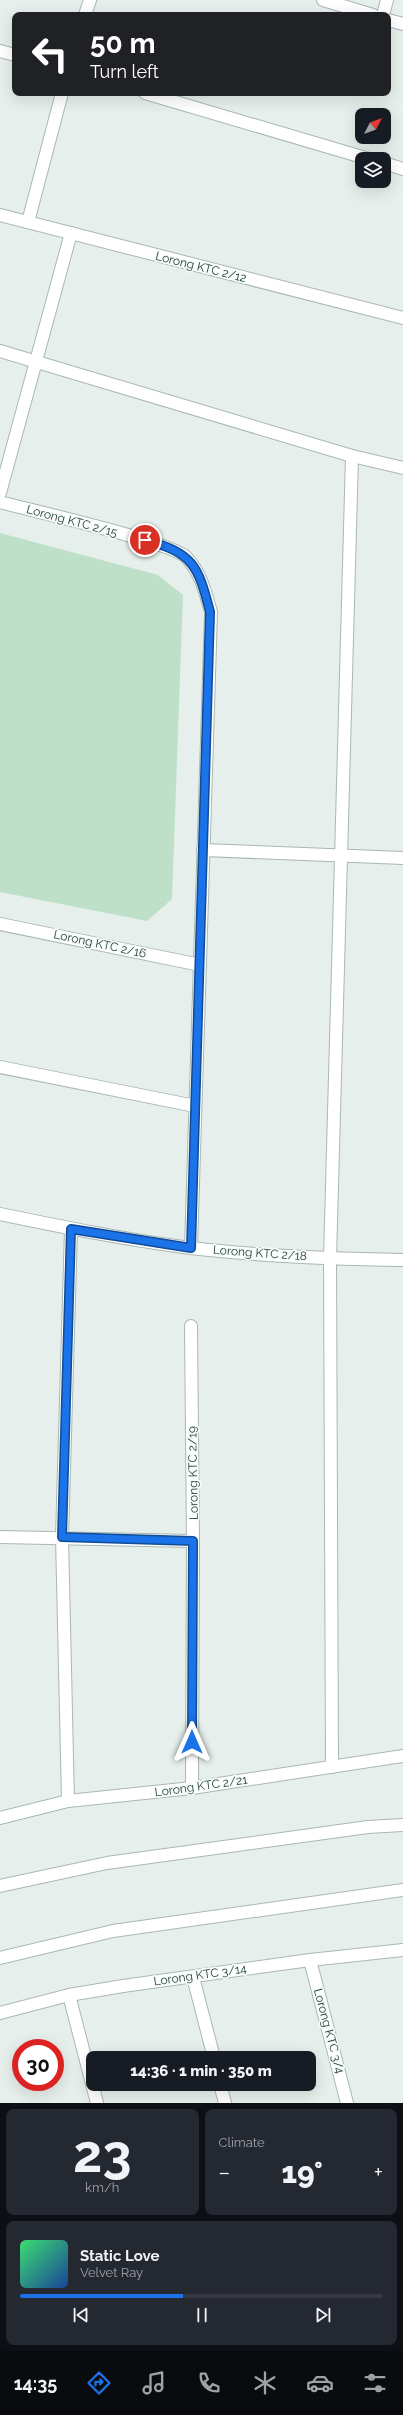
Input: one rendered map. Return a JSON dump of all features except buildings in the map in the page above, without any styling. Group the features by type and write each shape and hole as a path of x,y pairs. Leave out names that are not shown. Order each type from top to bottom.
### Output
{"street":[{"path":"86,12 90,0"},
{"path":"323,0 363,12"},
{"path":"384,12 387,0"},
{"path":"391,21 403,24"},
{"path":"0,51 12,54"},
{"path":"28,222 61,96"},
{"path":"155,96 355,155"},
{"path":"391,165 403,169"},
{"name":"Lorong KTC 2/12","path":"0,215 403,318"},
{"path":"0,493 71,233"},
{"path":"0,351 352,456 403,468"},
{"path":"332,1767 330,1259 352,456"},
{"name":"Lorong KTC 2/15","path":"0,502 159,544 185,556 202,580 210,612 191,1248"},
{"path":"203,850 403,858"},
{"name":"Lorong KTC 2/16","path":"0,924 200,965"},
{"path":"0,1067 195,1106"},
{"name":"Lorong KTC 2/18","path":"0,1214 71,1229 191,1248 330,1259 403,1260"},
{"path":"68,1801 62,1537 71,1229"},
{"name":"Lorong KTC 2/19","path":"191,1326 193,1541 192,1788"},
{"path":"0,1537 62,1537 193,1541"},
{"name":"Lorong KTC 2/21","path":"0,1818 68,1801 192,1788 403,1756"},
{"path":"0,1886 107,1863 368,1826 403,1825"},
{"path":"0,1958 113,1931 403,1890"},
{"name":"Lorong KTC 3/14","path":"0,2013 69,1995 310,1960 403,1950"},
{"name":"Lorong KTC 3/4","path":"310,1960 347,2103"},
{"path":"192,1977 212,2051"},
{"path":"69,1995 98,2103"},
{"path":"222,2091 225,2103"}],"green space":[{"path":"0,533 158,575 183,595 172,899 147,921 0,892"}],"route":[{"path":"145,540 159,544 185,556 202,580 210,612 191,1248 71,1229 62,1537 193,1541 192,1742"}]}
